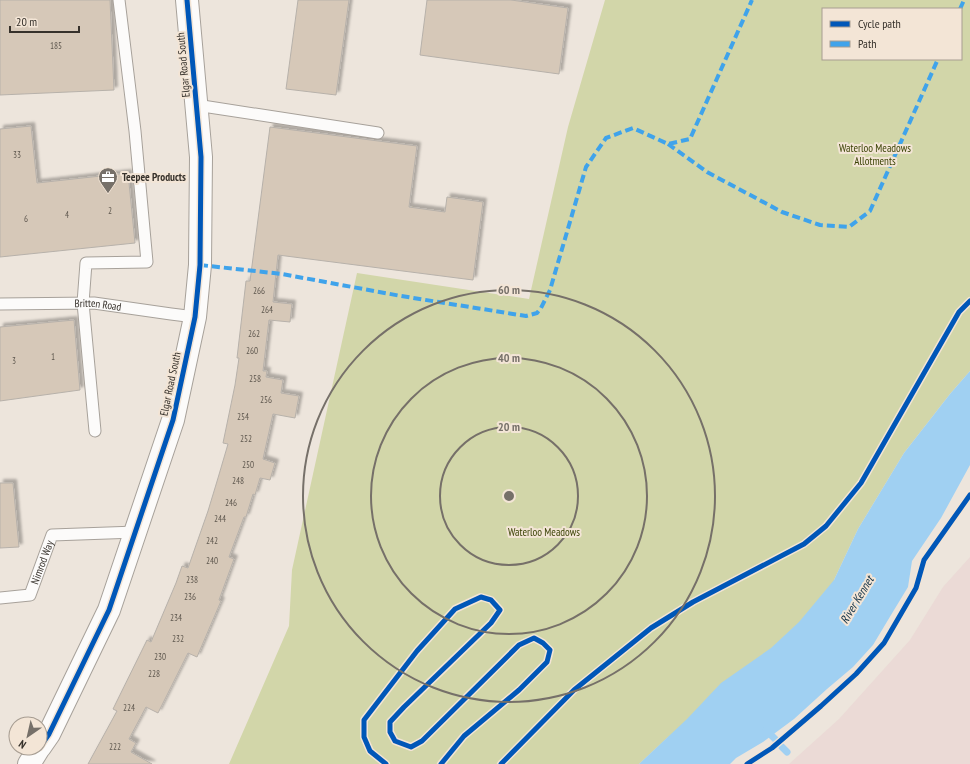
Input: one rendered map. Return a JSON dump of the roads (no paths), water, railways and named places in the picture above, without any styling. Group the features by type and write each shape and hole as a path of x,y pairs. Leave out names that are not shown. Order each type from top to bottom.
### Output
{"street":[{"name":"Elgar Road South","path":"48,736 109,610 173,420 195,317 200,265 201,157 186,0"}],"lane":[{"path":"95,431 83,303 86,263 147,262 135,131 119,0"},
{"path":"196,105 378,133"},
{"name":"Britten Road","path":"0,304 94,303 195,317"},
{"name":"Nimrod Way","path":"0,598 30,595 52,535 136,532"}],"water":[{"name":"River Kennet","path":"970,371 970,465 941,518 912,561 908,587 873,645 853,667 794,719 763,742 736,758 730,764 639,764 687,719 721,683 771,648 799,622 834,580 858,529 904,453"}],"waterway":[{"path":"766,730 776,740"},
{"path":"782,747 787,752"}],"place":[{"name":"Teepee Products","path":"108,194"}],"park label":[{"name":"Waterloo Meadows Allotments","path":"875,154"},
{"name":"Waterloo Meadows","path":"544,532"}]}
